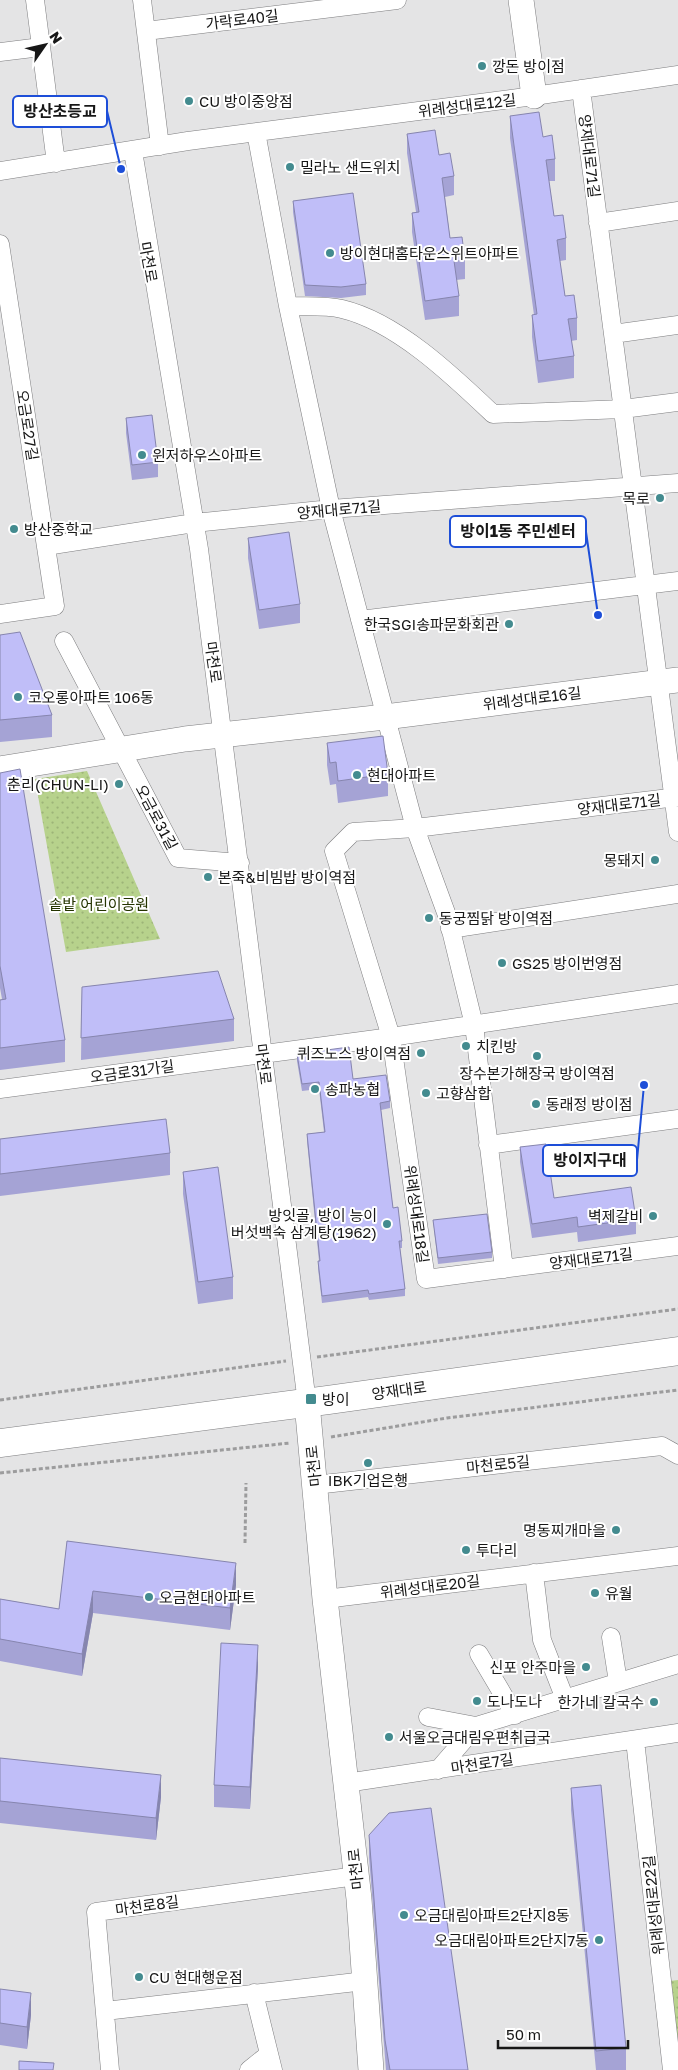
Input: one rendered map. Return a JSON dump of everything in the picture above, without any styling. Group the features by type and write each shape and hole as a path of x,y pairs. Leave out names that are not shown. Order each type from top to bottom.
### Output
{"main road":[{"name":"양재대로","path":"0,1443 306,1403 678,1351"}],"street":[{"path":"35,0 56,163"},
{"path":"142,0 160,146"},
{"name":"가락로40길","path":"146,31 397,0"},
{"path":"521,0 534,96"},
{"path":"0,52 41,47"},
{"name":"위례성대로12길","path":"132,151 256,132 534,96 678,75"},
{"name":"양재대로71길","path":"581,89 646,585 668,681 678,832"},
{"path":"256,132 288,306 331,509 415,828 450,929 474,1025 504,1269"},
{"path":"0,171 132,151"},
{"name":"마천로","path":"132,151 194,523 240,863 315,1485 325,1599 356,1876 371,2070"},
{"path":"598,223 678,211"},
{"name":"오금로27길","path":"0,244 56,606 0,614"},
{"path":"288,306 342,309 382,325 445,368 493,414 623,409 678,402"},
{"path":"613,334 678,325"},
{"name":"양재대로71길","path":"46,546 194,523 331,509 678,483"},
{"path":"360,620 678,581"},
{"name":"오금로31길","path":"64,641 178,858 240,863"},
{"name":"위례성대로16길","path":"224,735 385,717 668,681"},
{"path":"0,769 120,748 224,735"},
{"name":"양재대로71길","path":"415,828 676,797"},
{"name":"위례성대로18길","path":"415,828 353,832 334,851 391,1037 426,1279 504,1269"},
{"path":"450,929 678,894"},
{"path":"263,1054 678,994"},
{"name":"오금로31가길","path":"0,1089 263,1054"},
{"path":"488,1145 678,1119"},
{"name":"양재대로71길","path":"504,1269 678,1246"},
{"name":"마천로5길","path":"315,1485 662,1446 678,1455"},
{"name":"위례성대로20길","path":"325,1599 678,1556"},
{"path":"534,1573 542,1640 565,1699"},
{"path":"611,1637 618,1682"},
{"path":"479,1654 515,1715"},
{"path":"428,1717 476,1726 678,1664"},
{"path":"438,1770 476,1726"},
{"name":"마천로7길","path":"346,1783 678,1733"},
{"name":"위례성대로22길","path":"635,1740 672,2070"},
{"name":"마천로8길","path":"110,2070 96,1912 356,1876"},
{"path":"105,2011 365,1980"},
{"path":"249,2070 271,2062 254,1993"}],"path":[{"path":"0,1400 678,1309"},
{"path":"0,1473 310,1440 447,1418 678,1390"},
{"path":"245,1543 246,1483"}],"green space":[{"name":"솥밭 어린이공원","path":"87,771 160,939 66,952 35,779"},
{"path":"678,1980 678,2070 662,1982"}],"building":[{"path":"539,112 543,137 552,135 555,159 546,160 554,216 563,215 566,238 557,240 565,296 574,295 577,318 568,319 574,356 538,361 532,315 537,314 510,116"},
{"path":"435,130 439,155 450,153 454,176 442,178 450,238 462,237 465,260 454,261 459,296 425,301 412,213 419,212 407,134"},
{"name":"방이현대홈타운스위트아파트","path":"353,193 366,284 341,287 305,285 293,201"},
{"name":"윈저하우스아파트","path":"152,415 158,462 132,465 126,418"},
{"path":"289,532 300,604 259,610 248,538"},
{"name":"코오롱아파트 106동","path":"20,632 52,715 0,720 0,635"},
{"path":"383,736 388,774 338,781 336,762 330,763 327,743"},
{"path":"20,769 65,1040 0,1048 0,1000 6,999 0,966 0,773"},
{"path":"218,971 234,1019 81,1038 82,987"},
{"path":"349,1047 353,1079 386,1075 390,1101 380,1103 393,1208 398,1207 402,1241 399,1241 405,1289 369,1294 368,1290 322,1296 307,1134 325,1132 319,1082 302,1084 297,1054"},
{"path":"166,1119 170,1153 0,1174 0,1139"},
{"path":"546,1144 554,1198 631,1187 636,1219 578,1227 577,1217 532,1224 520,1147"},
{"path":"218,1167 233,1277 198,1282 183,1172"},
{"path":"487,1214 492,1252 438,1258 433,1220"},
{"path":"67,1541 236,1563 230,1608 93,1591 82,1654 0,1639 0,1599 59,1609"},
{"path":"221,1643 258,1645 250,1787 214,1785"},
{"path":"0,1758 161,1775 156,1818 0,1801"},
{"name":"오금대림아파트2단지7동","path":"601,1785 626,2048 596,2051 571,1788"},
{"name":"오금대림아파트2단지8동","path":"431,1808 468,2070 390,2070 385,2040 369,1835 389,1813"},
{"path":"0,1989 31,1993 27,2027 0,2023"},
{"path":"19,2061 54,2063 53,2070 19,2070"}],"place":[{"name":"깡돈 방이점","path":"482,66"},
{"name":"CU 방이중앙점","path":"189,101"},
{"name":"밀라노 샌드위치","path":"290,167"},
{"name":"방산초등교","path":"121,169"},
{"name":"방이현대홈타운스위트아파트","path":"330,253"},
{"name":"윈저하우스아파트","path":"142,455"},
{"name":"목로","path":"660,498"},
{"name":"방산중학교","path":"14,529"},
{"name":"방이1동 주민센터","path":"598,615"},
{"name":"한국SGI송파문화회관","path":"509,624"},
{"name":"코오롱아파트 106동","path":"18,697"},
{"name":"현대아파트","path":"357,775"},
{"name":"춘리(CHUN-LI)","path":"119,784"},
{"name":"몽돼지","path":"655,860"},
{"name":"본죽&비빔밥 방이역점","path":"208,877"},
{"name":"동궁찜닭 방이역점","path":"429,918"},
{"name":"GS25 방이번영점","path":"502,963"},
{"name":"치킨방","path":"466,1046"},
{"name":"퀴즈노스 방이역점","path":"421,1053"},
{"name":"장수본가해장국 방이역점","path":"537,1056"},
{"name":"방이지구대","path":"644,1085"},
{"name":"송파농협","path":"315,1089"},
{"name":"고향삼합","path":"426,1093"},
{"name":"동래정 방이점","path":"536,1104"},
{"name":"벽제갈비","path":"653,1216"},
{"name":"방잇골, 방이 능이 버섯백숙 삼계탕(1962)","path":"387,1224"},
{"name":"방이","path":"311,1399"},
{"name":"IBK기업은행","path":"368,1463"},
{"name":"명동찌개마을","path":"616,1530"},
{"name":"투다리","path":"466,1550"},
{"name":"유월","path":"595,1593"},
{"name":"오금현대아파트","path":"149,1597"},
{"name":"신포 안주마을","path":"586,1667"},
{"name":"도나도나","path":"477,1701"},
{"name":"한가네 칼국수","path":"654,1702"},
{"name":"서울오금대림우편취급국","path":"389,1737"},
{"name":"오금대림아파트2단지8동","path":"404,1915"},
{"name":"오금대림아파트2단지7동","path":"599,1940"},
{"name":"CU 현대행운점","path":"139,1977"}]}
